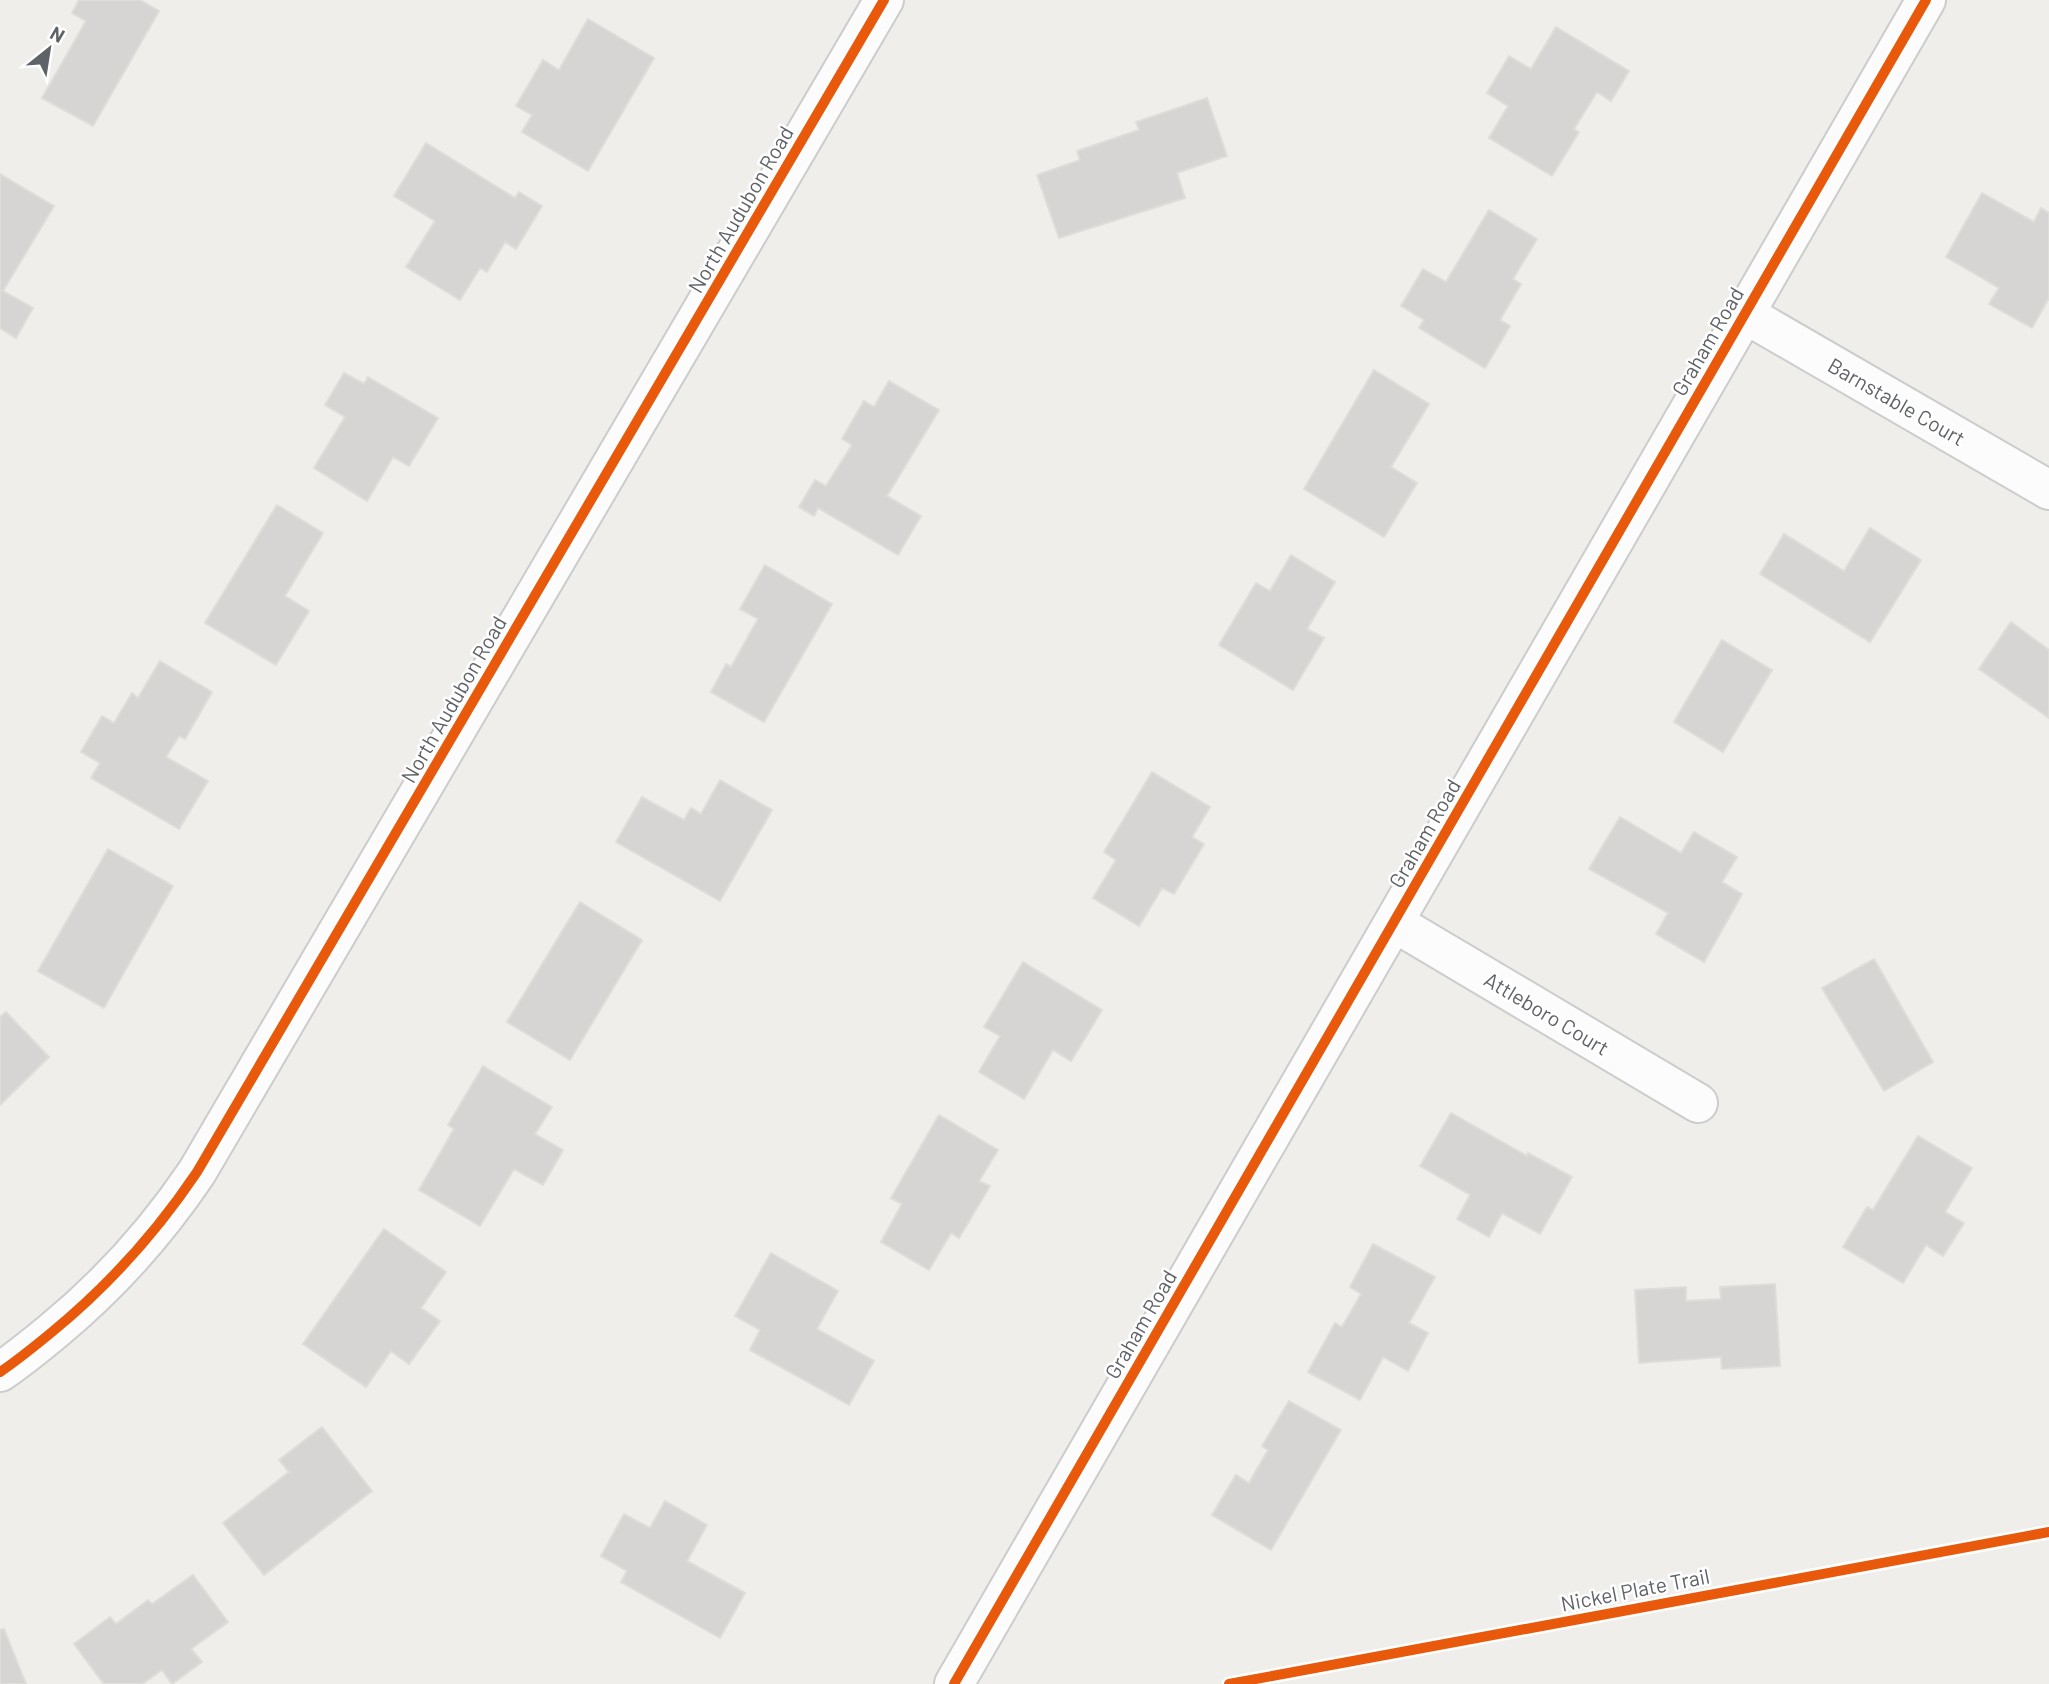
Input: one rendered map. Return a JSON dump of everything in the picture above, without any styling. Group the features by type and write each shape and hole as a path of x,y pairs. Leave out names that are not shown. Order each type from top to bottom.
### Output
{"street":[{"name":"North Audubon Road","path":"0,1372 69,1319 125,1265 170,1211 197,1172 884,0"},
{"name":"Graham Road","path":"954,1684 1926,0"},
{"name":"Barnstable Court","path":"1745,314 2049,490"},
{"name":"Attleboro Court","path":"1395,923 1698,1103"}],"building":[{"path":"79,0 140,0 159,11 93,126 42,98 86,21 72,13"},
{"path":"588,19 654,58 588,171 522,132 532,115 516,106 543,60 559,70"},
{"path":"1556,27 1629,71 1611,101 1597,92 1574,129 1579,132 1552,176 1489,138 1508,106 1487,93 1509,56 1531,69"},
{"path":"1207,98 1227,156 1177,173 1185,198 1059,238 1037,175 1080,160 1077,151 1139,130 1136,122"},
{"path":"426,143 515,198 519,192 542,206 516,249 505,242 487,272 480,268 460,300 406,267 435,221 394,196"},
{"path":"0,174 54,206 3,291 33,308 16,338 0,328"},
{"path":"1982,193 2034,222 2041,208 2049,213 2049,298 2032,328 1989,304 1999,288 1946,257"},
{"path":"1489,210 1537,239 1513,279 1521,284 1500,320 1510,326 1485,368 1419,328 1424,320 1401,306 1423,269 1446,282"},
{"path":"1374,370 1429,404 1391,467 1417,483 1384,537 1304,489"},
{"path":"344,373 364,384 368,377 438,418 409,466 393,457 367,501 314,468 345,417 325,405"},
{"path":"889,381 939,410 887,496 921,516 898,555 818,508 814,516 799,507 815,480 826,486 852,445 842,439 864,401 874,407"},
{"path":"277,505 323,533 285,596 309,611 276,665 205,623"},
{"path":"1870,528 1921,560 1870,642 1760,574 1784,534 1844,571"},
{"path":"1291,555 1335,582 1307,629 1324,638 1293,690 1219,645 1256,583 1270,591"},
{"path":"765,565 832,604 764,722 711,692 726,664 731,667 758,619 740,609"},
{"path":"2011,622 2049,650 2049,718 1979,669"},
{"path":"1722,640 1772,670 1723,752 1674,722"},
{"path":"160,661 212,692 185,739 179,736 166,757 208,781 179,829 91,778 100,763 81,752 102,716 114,723 132,693 138,698"},
{"path":"1152,772 1210,807 1192,837 1204,844 1174,894 1162,888 1139,926 1093,898 1116,860 1104,852"},
{"path":"720,780 772,810 720,901 616,842 642,797 684,820 691,808 701,814"},
{"path":"1620,817 1681,853 1694,832 1737,857 1722,882 1742,894 1704,962 1656,934 1668,913 1589,869"},
{"path":"108,849 173,886 104,1008 38,971"},
{"path":"580,902 642,940 570,1060 507,1022"},
{"path":"1874,959 1933,1062 1884,1091 1822,988"},
{"path":"1023,962 1102,1010 1071,1061 1053,1050 1024,1099 979,1072 1000,1036 984,1027"},
{"path":"6,1012 49,1057 0,1105 0,1017"},
{"path":"483,1066 552,1107 535,1134 563,1150 543,1185 514,1169 480,1226 419,1190 454,1129 448,1125"},
{"path":"1451,1113 1527,1156 1528,1153 1572,1177 1540,1234 1502,1213 1489,1237 1457,1219 1470,1195 1420,1166"},
{"path":"939,1115 998,1150 979,1181 990,1186 959,1238 951,1233 929,1270 881,1242 902,1204 891,1198"},
{"path":"1918,1136 1972,1168 1945,1212 1964,1223 1943,1256 1926,1245 1903,1283 1843,1247 1867,1207 1873,1210"},
{"path":"384,1229 446,1272 421,1308 440,1321 409,1364 391,1351 366,1387 303,1344"},
{"path":"1373,1244 1435,1277 1409,1323 1428,1333 1408,1371 1383,1357 1360,1400 1308,1372 1335,1323 1342,1327 1361,1294 1350,1287"},
{"path":"771,1253 838,1291 817,1329 874,1361 849,1405 750,1350 760,1330 735,1316"},
{"path":"1775,1284 1780,1366 1722,1369 1721,1357 1639,1363 1635,1290 1686,1287 1686,1301 1721,1299 1720,1287"},
{"path":"1289,1401 1341,1430 1271,1550 1212,1515 1236,1475 1249,1483 1268,1450 1262,1446"},
{"path":"322,1427 372,1491 264,1575 223,1523 289,1472 279,1460"},
{"path":"665,1501 707,1525 687,1561 745,1593 720,1638 621,1582 627,1571 601,1556 624,1514 650,1528"},
{"path":"193,1575 228,1622 191,1649 202,1662 172,1684 162,1670 142,1684 104,1684 74,1644 110,1617 116,1624 148,1600 152,1604"},
{"path":"4,1629 26,1684 0,1684 0,1630"}],"cycle path":[{"path":"0,1372 52,1332 112,1277 148,1237 197,1172 884,0"},
{"path":"954,1684 1926,0"},
{"name":"Nickel Plate Trail","path":"1229,1684 2049,1532"}]}
